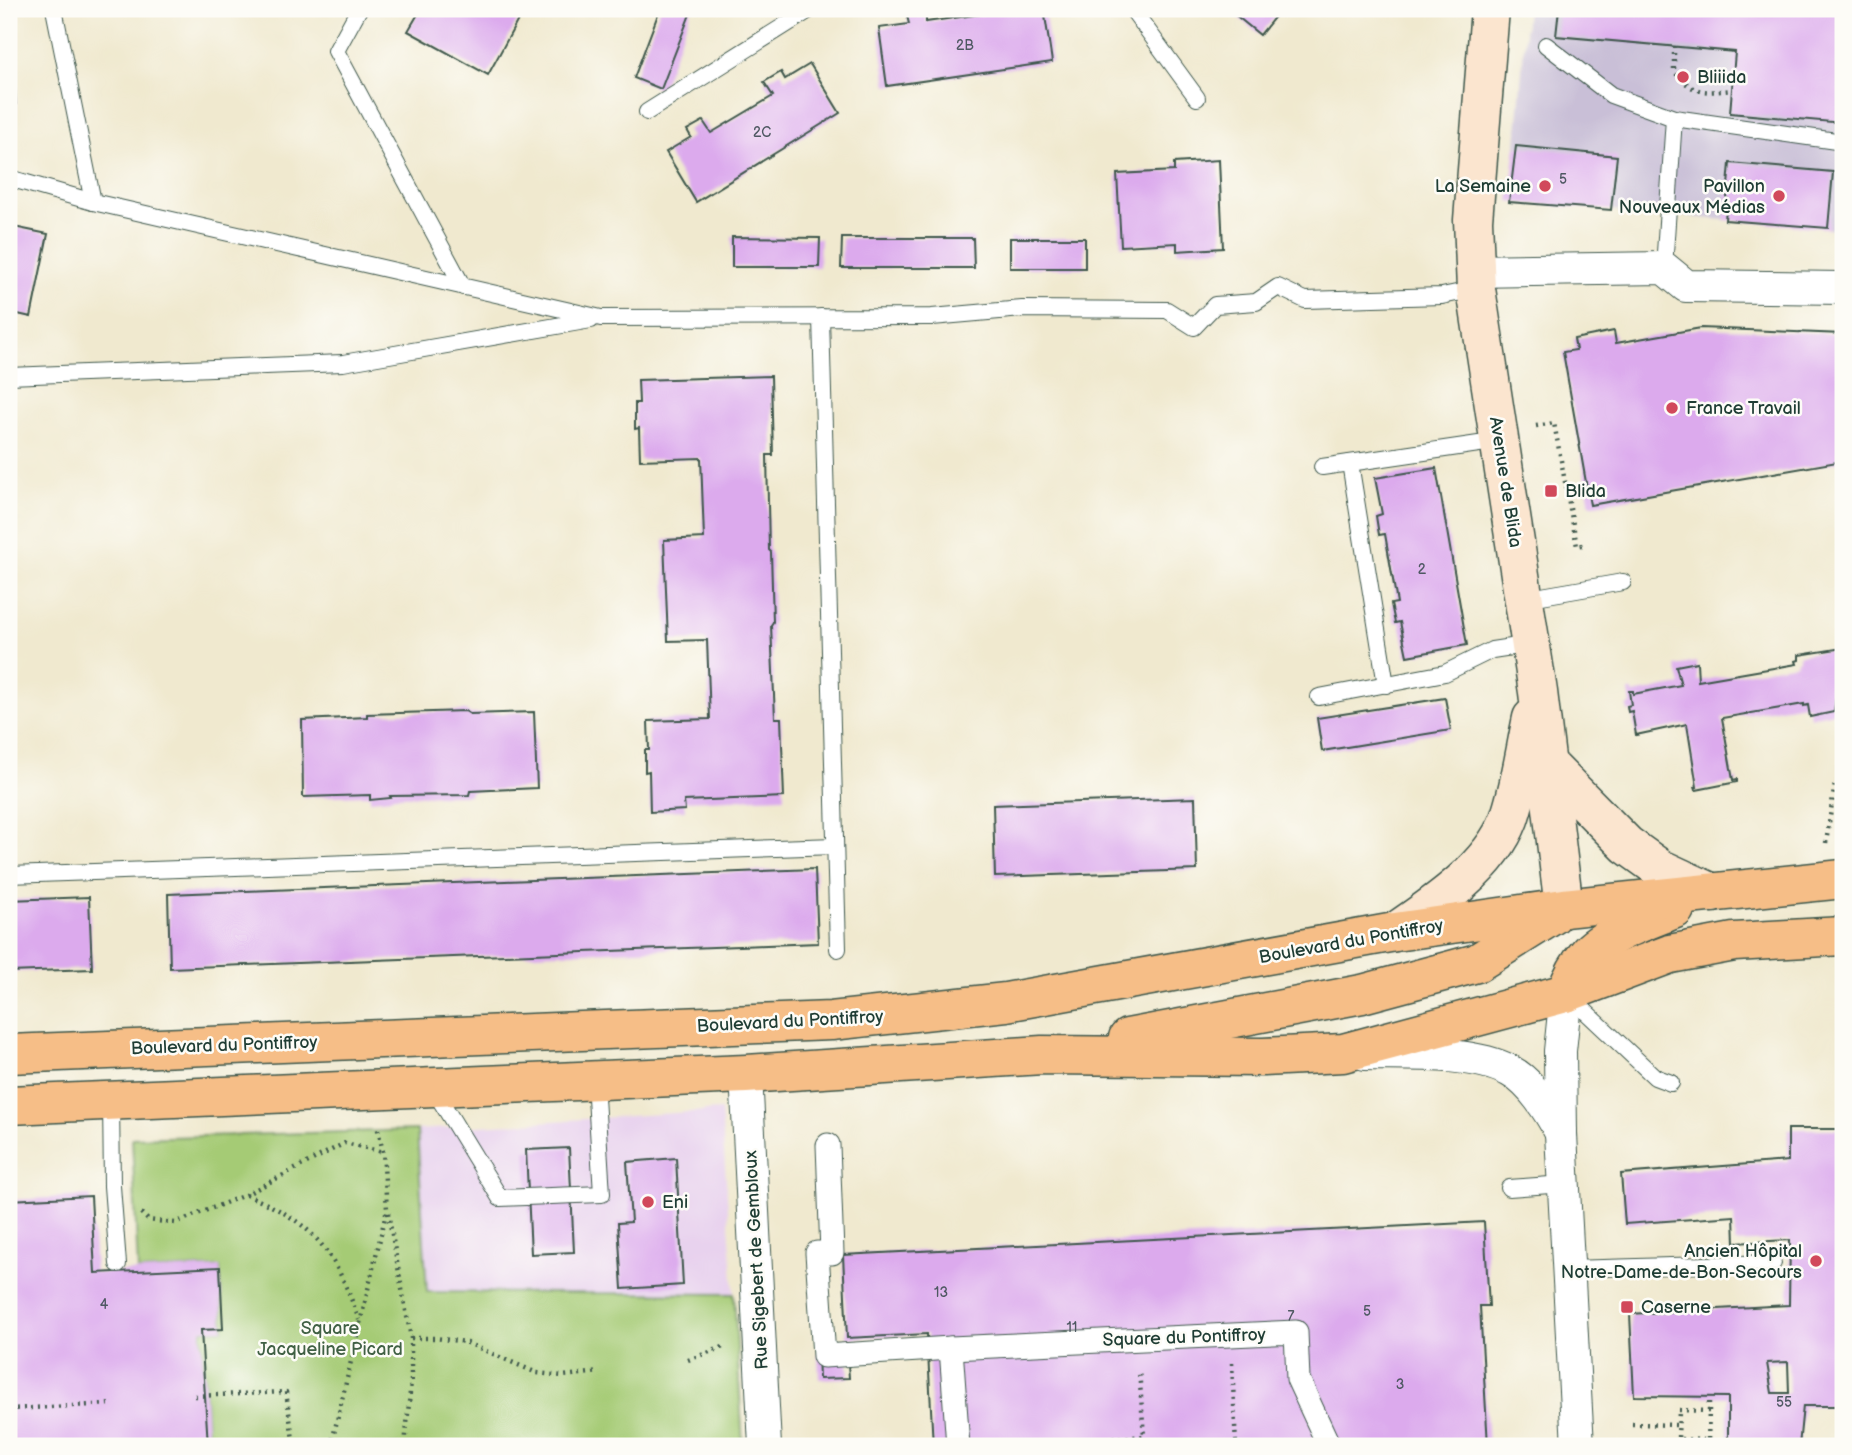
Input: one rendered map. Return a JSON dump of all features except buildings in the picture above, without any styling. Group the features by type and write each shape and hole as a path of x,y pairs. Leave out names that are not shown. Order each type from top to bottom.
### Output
{"main road":[{"name":"Avenue de Blida","path":"1490,9 1473,220 1475,280 1538,692 1564,908"},
{"name":"Avenue de Blida","path":"1395,932 1442,899 1466,877 1492,849 1502,833 1509,818 1538,692"},
{"path":"1547,764 1628,845 1659,868 1713,893"},
{"name":"Boulevard du Pontiffroy","path":"9,1054 831,1021 1006,1002 1395,932 1564,908 1713,893 1834,865"},
{"name":"Boulevard du Pontiffroy","path":"1566,993 1574,971 1589,952 1626,930 1713,893"},
{"path":"1564,908 1566,993"},
{"name":"Boulevard du Pontiffroy","path":"1042,1055 1362,994 1465,966 1478,962 1564,908"},
{"name":"Boulevard du Pontiffroy","path":"9,1105 746,1074 1042,1055 1263,1057 1343,1053 1566,993 1670,954 1734,942 1843,936"}],"street":[{"path":"1475,280 1664,268 1686,286 1843,288"},
{"path":"1566,993 1559,1051 1561,1134 1578,1446"},
{"path":"1343,1053 1478,1058 1511,1071 1546,1105 1561,1134"},
{"name":"Rue Sigebert de Gembloux","path":"746,1074 765,1446"},
{"name":"Square du Pontiffroy","path":"828,1145 832,1252 817,1253 824,1356 1296,1332 1298,1379 1329,1446"},
{"path":"951,1348 958,1446"}],"lane":[{"path":"54,9 93,202"},
{"path":"359,9 336,51 463,287"},
{"path":"646,113 811,9"},
{"path":"1132,9 1197,98"},
{"path":"1546,45 1611,95 1674,118 1843,142"},
{"path":"1664,268 1674,118"},
{"path":"9,178 93,202 601,318"},
{"path":"9,376 343,363 601,318 932,317 1022,309 1167,310 1194,327 1215,305 1256,302 1278,287 1304,300 1442,296 1475,280"},
{"path":"821,317 838,948"},
{"path":"1322,467 1499,440"},
{"path":"1350,463 1386,685"},
{"path":"1524,600 1623,582"},
{"path":"1319,697 1445,673 1492,649 1531,644"},
{"path":"9,875 835,846"},
{"path":"1566,993 1655,1077 1671,1083"},
{"path":"433,1088 500,1198 602,1194 595,1081"},
{"path":"111,1100 112,1186 118,1264"},
{"path":"1510,1188 1564,1184"},
{"path":"1569,1269 1773,1263"}],"path":[{"path":"1674,46 1674,71 1686,86 1708,93 1732,90"},
{"path":"1534,426 1554,423 1577,546 1583,545"},
{"path":"1834,865 1835,783 1843,784"},
{"path":"368,1090 383,1152 387,1209 411,1338 411,1381 405,1446"},
{"path":"112,1186 148,1220 175,1223 245,1195 345,1143 383,1152"},
{"path":"245,1195 276,1207 317,1238 343,1277 360,1322"},
{"path":"331,1446 387,1209"},
{"path":"1230,1335 1236,1446"},
{"path":"411,1338 465,1342 537,1373 563,1376 600,1372"},
{"path":"1093,1446 1109,1439 1144,1436 1136,1339"},
{"path":"195,1396 286,1392 294,1446"},
{"path":"1709,1397 1709,1411 1708,1443 1678,1439 1679,1410 1709,1411"},
{"path":"9,1409 112,1404"},
{"path":"1632,1424 1678,1424"}],"shaded area":[{"name":"Bliiida","path":"1527,9 1843,9 1843,230 1828,228 1833,172 1730,163 1725,220 1611,210 1617,156 1516,146"},
{"name":"Eni","path":"721,1110 734,1294 426,1292 417,1130"}],"green space":[{"name":"Square Jacqueline Picard","path":"417,1130 427,1292 734,1294 743,1446 208,1446 201,1330 223,1329 220,1267 138,1271 132,1138"}],"place":[{"name":"Bliiida","path":"1683,77"},
{"name":"La Semaine","path":"1545,186"},
{"name":"Pavillon Nouveaux Médias","path":"1779,196"},
{"name":"France Travail","path":"1672,408"},
{"name":"Blida","path":"1551,491"},
{"name":"Eni","path":"648,1202"},
{"name":"Ancien Hôpital Notre-Dame-de-Bon-Secours","path":"1816,1261"},
{"name":"Caserne","path":"1627,1307"}]}
